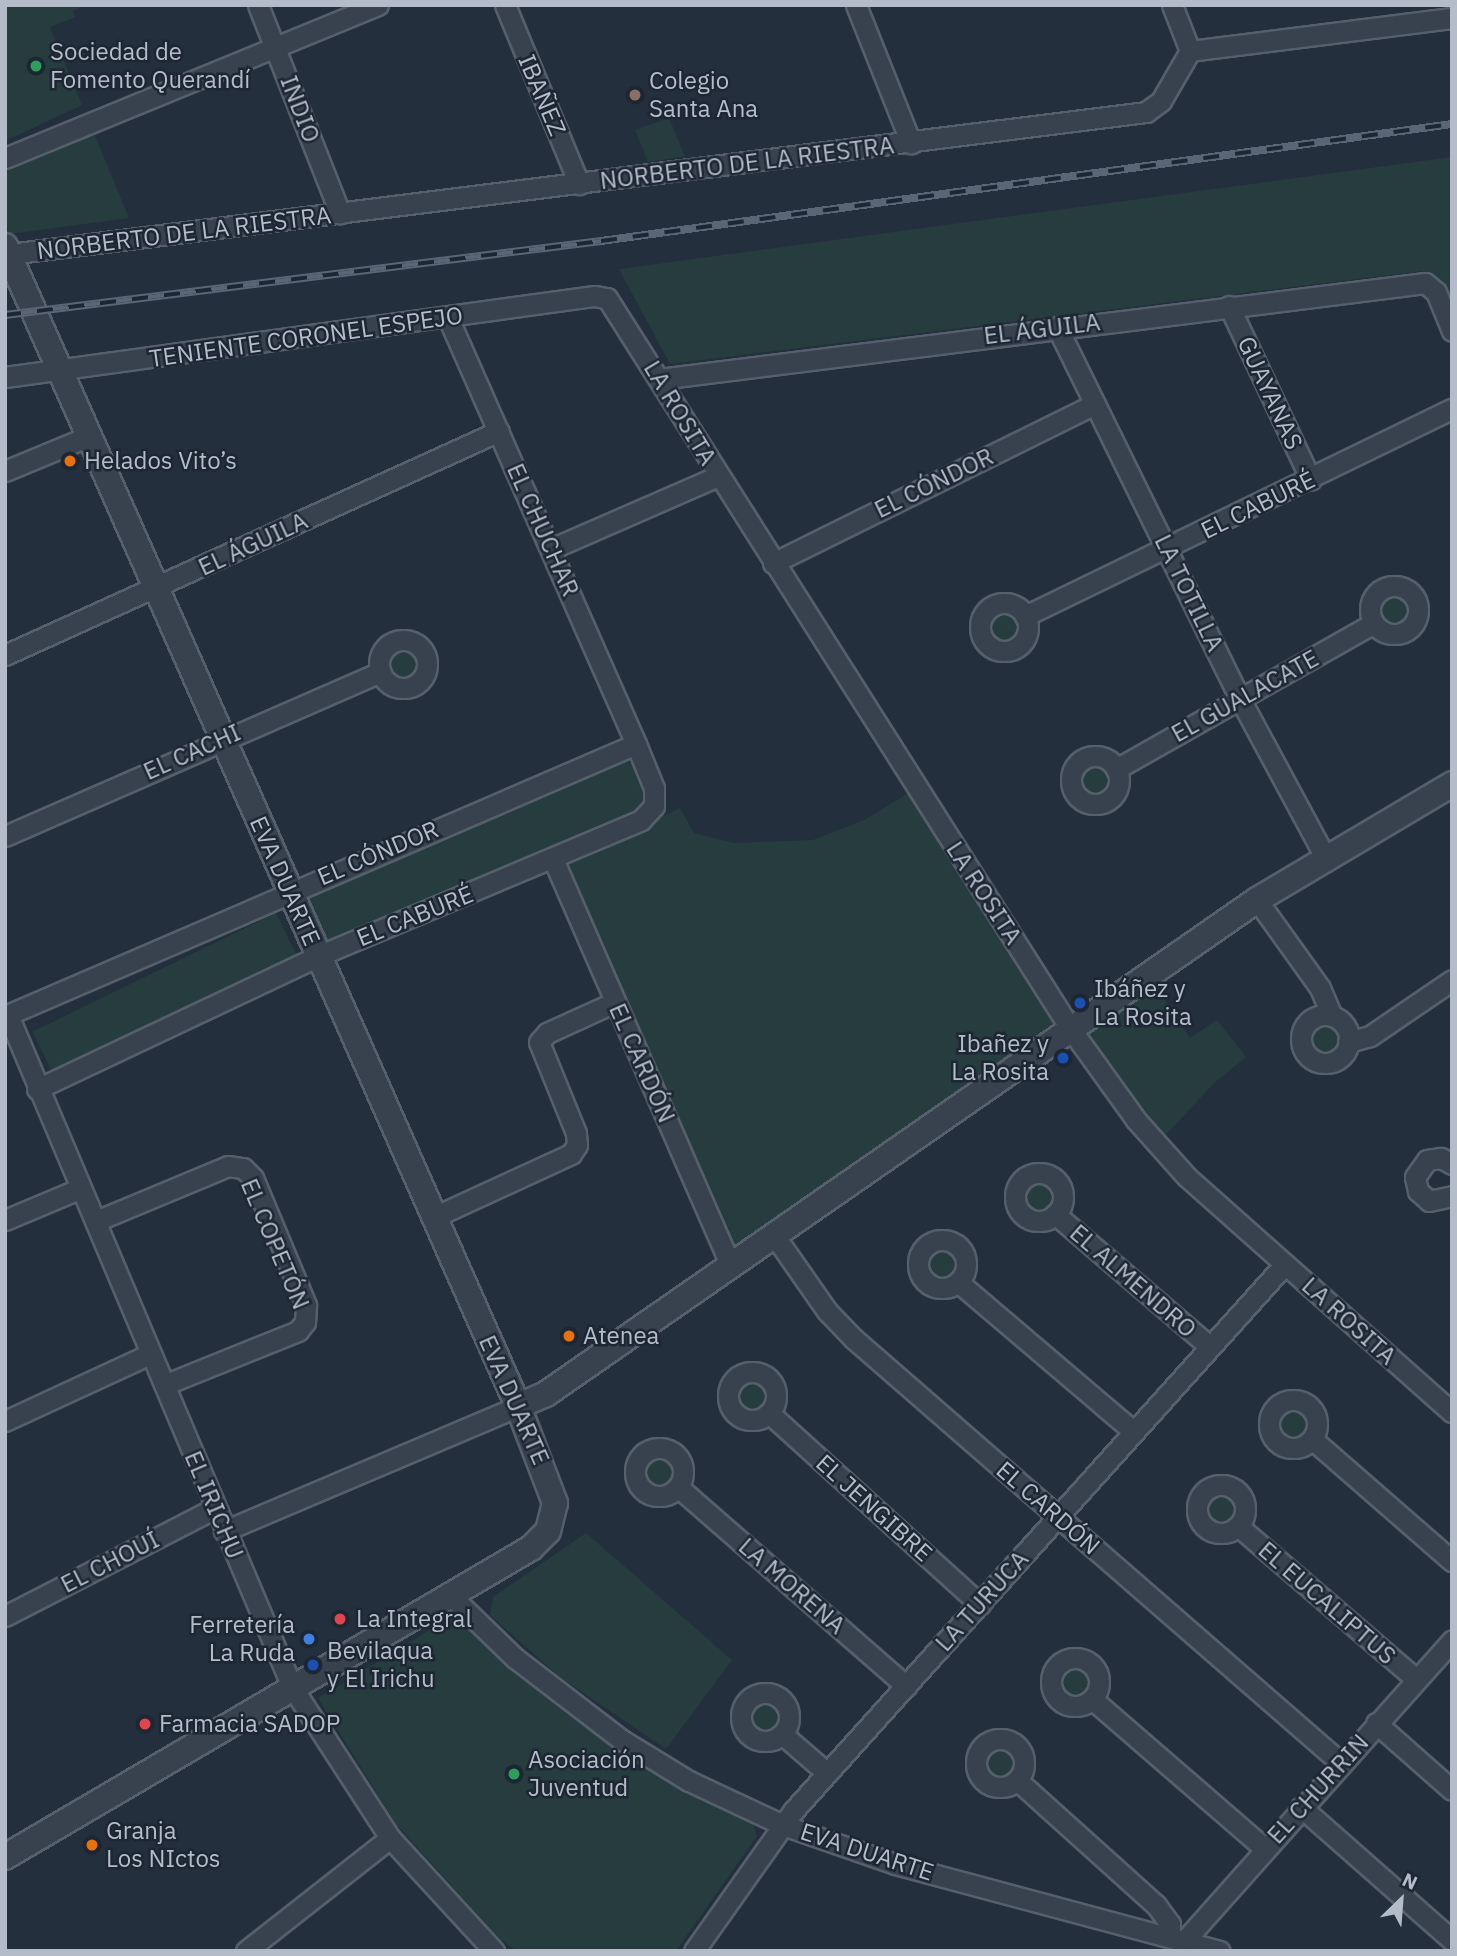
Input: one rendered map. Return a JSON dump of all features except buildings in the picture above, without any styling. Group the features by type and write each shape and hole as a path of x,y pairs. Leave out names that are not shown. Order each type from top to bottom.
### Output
{"street":[{"name":"INDIO","path":"258,5 340,213"},
{"path":"5,158 378,5"},
{"name":"IBAÑEZ","path":"505,5 579,184"},
{"path":"856,5 911,143"},
{"path":"1172,5 1189,51 1452,18"},
{"name":"NORBERTO DE LA RIESTRA","path":"7,250 340,213 1146,112 1161,101 1189,51"},
{"name":"EVA DUARTE","path":"7,250 57,370 552,1486 554,1518 531,1548 452,1597 515,1658 622,1740 689,1781 783,1825 895,1864 1220,1951"},
{"name":"EL ÁGUILA","path":"659,379 1056,327 1425,283 1436,292 1452,331"},
{"name":"TENIENTE CORONEL ESPEJO","path":"5,377 594,296 607,298"},
{"name":"LA ROSITA","path":"607,298 718,477 1070,1028 1161,1148 1452,1412"},
{"name":"GUAYANAS","path":"1229,306 1311,480"},
{"name":"EL CHUCHAR","path":"448,318 636,744"},
{"name":"LA TOTILLA","path":"1056,327 1240,699 1325,857"},
{"name":"EL CÓNDOR","path":"773,563 1095,404"},
{"name":"EL CABURÉ","path":"1025,615 1311,480 1452,409"},
{"name":"EL ÁGUILA","path":"5,655 499,431"},
{"path":"5,471 87,437"},
{"path":"551,549 718,477"},
{"name":"EL GUALACATE","path":"1116,769 1374,623"},
{"name":"EL CACHI","path":"5,836 222,739 381,672"},
{"name":"EL CABURÉ","path":"37,1090 318,956 553,859 648,814 656,798 636,744"},
{"name":"EL CÓNDOR","path":"7,1015 289,890 636,744"},
{"path":"224,1531 546,1394 1257,900 1325,857 1452,784"},
{"name":"EL CARDÓN","path":"553,859 731,1266"},
{"path":"1257,900 1320,988 1332,1016 1346,1027 1349,1042"},
{"path":"1332,1016 1323,1015 1307,1024 1302,1042 1306,1052 1323,1062 1333,1061 1349,1042 1370,1035 1452,980"},
{"path":"434,1217 571,1154 577,1144 576,1133 539,1042 547,1033 615,1002"},
{"name":"EL IRICHU","path":"7,1015 292,1687 390,1838 494,1951"},
{"path":"1452,1164 1441,1158 1427,1160 1415,1177 1418,1191 1429,1201 1452,1196"},
{"name":"EL COPETÓN","path":"96,1221 229,1166 243,1168 253,1178 301,1293 307,1315 298,1331 164,1385"},
{"path":"5,1220 81,1188"},
{"name":"EL ALMENDRO","path":"1055,1214 1210,1347"},
{"name":"EL CARDÓN","path":"774,1235 839,1326 1341,1763"},
{"name":"LA TURUCA","path":"694,1951 783,1825 827,1773 1286,1264"},
{"path":"958,1282 1134,1432"},
{"path":"5,1421 150,1354"},
{"name":"EL JENGIBRE","path":"769,1413 980,1604"},
{"path":"1312,1439 1452,1561"},
{"name":"LA MORENA","path":"678,1487 906,1686"},
{"name":"EL CHOUÍ","path":"5,1616 215,1508"},
{"name":"EL EUCALIPTUS","path":"1238,1526 1416,1679"},
{"path":"5,1857 292,1687 452,1597"},
{"name":"EL CHURRIN","path":"1178,1938 1264,1848 1452,1640"},
{"path":"1092,1699 1264,1848"},
{"path":"1377,1723 1452,1790"},
{"path":"782,1734 827,1773"},
{"path":"1017,1780 1156,1905 1178,1938"},
{"path":"1301,1807 1452,1940"},
{"path":"246,1951 390,1838"}],"green space":[{"name":"Sociedad de Fomento Querandí","path":"5,5 87,5 73,11 75,17 50,27 82,105 5,141"},
{"path":"669,118 685,156 648,162 635,130"},
{"path":"92,129 129,218 10,234 5,222 5,166"},
{"path":"1452,157 1452,312 1441,287 1421,271 670,364 619,269"},
{"path":"1394,597 1403,601 1407,610 1403,619 1394,623 1385,619 1381,610 1385,601"},
{"path":"1005,614 1014,618 1018,627 1014,636 1005,640 996,636 992,627 996,618"},
{"path":"403,652 412,656 416,665 412,674 403,678 394,674 390,665 394,656"},
{"path":"620,761 634,764 647,792 647,805 636,815 330,945 320,939 307,900 312,896"},
{"path":"1095,767 1104,771 1108,780 1104,789 1095,793 1086,789 1082,780 1086,771"},
{"path":"912,791 1054,1022 742,1247 734,1247 568,870 568,861 680,808 694,833 734,843 813,840 864,820"},
{"path":"276,913 296,954 53,1073 32,1032"},
{"path":"1151,980 1190,1038 1217,1020 1246,1057 1214,1083 1162,1139 1086,1040 1085,1031"},
{"path":"1325,1027 1334,1031 1338,1040 1334,1049 1325,1053 1316,1049 1312,1040 1316,1031"},
{"path":"1039,1184 1048,1188 1052,1197 1048,1206 1039,1210 1030,1206 1026,1197 1030,1188"},
{"path":"942,1252 951,1256 955,1265 951,1274 942,1278 933,1274 929,1265 933,1256"},
{"path":"752,1383 761,1387 765,1396 761,1405 752,1409 743,1405 739,1396 743,1387"},
{"path":"1293,1411 1302,1415 1306,1424 1302,1433 1293,1437 1284,1433 1280,1424 1284,1415"},
{"path":"659,1460 668,1464 672,1473 668,1482 659,1486 650,1482 646,1473 650,1464"},
{"path":"1221,1497 1230,1501 1234,1510 1230,1519 1221,1523 1212,1519 1208,1510 1212,1501"},
{"path":"586,1533 732,1660 666,1749 560,1677 490,1615 493,1597"},
{"name":"Asociación Juventud","path":"456,1614 752,1819 757,1836 676,1951 516,1951 497,1936 396,1824 318,1698"},
{"path":"1076,1669 1085,1673 1089,1682 1085,1691 1076,1695 1067,1691 1063,1682 1067,1673"},
{"path":"766,1705 775,1709 779,1718 775,1727 766,1731 757,1727 753,1718 757,1709"},
{"path":"1000,1750 1009,1754 1013,1763 1009,1772 1000,1776 991,1772 987,1763 991,1754"}],"railway":[{"path":"5,315 601,241 1452,124"}],"place":[{"name":"Sociedad de Fomento Querandí","path":"36,66"},
{"name":"Colegio Santa Ana","path":"635,95"},
{"name":"Helados Vito’s","path":"70,461"},
{"name":"Ibáñez y La Rosita","path":"1080,1003"},
{"name":"Ibañez y La Rosita","path":"1063,1058"},
{"name":"Atenea","path":"569,1336"},
{"name":"La Integral","path":"340,1619"},
{"name":"Ferretería La Ruda","path":"309,1639"},
{"name":"Bevilaqua y El Irichu","path":"313,1665"},
{"name":"Farmacia SADOP","path":"145,1724"},
{"name":"Asociación Juventud","path":"514,1774"},
{"name":"Granja Los NIctos","path":"92,1845"}]}
